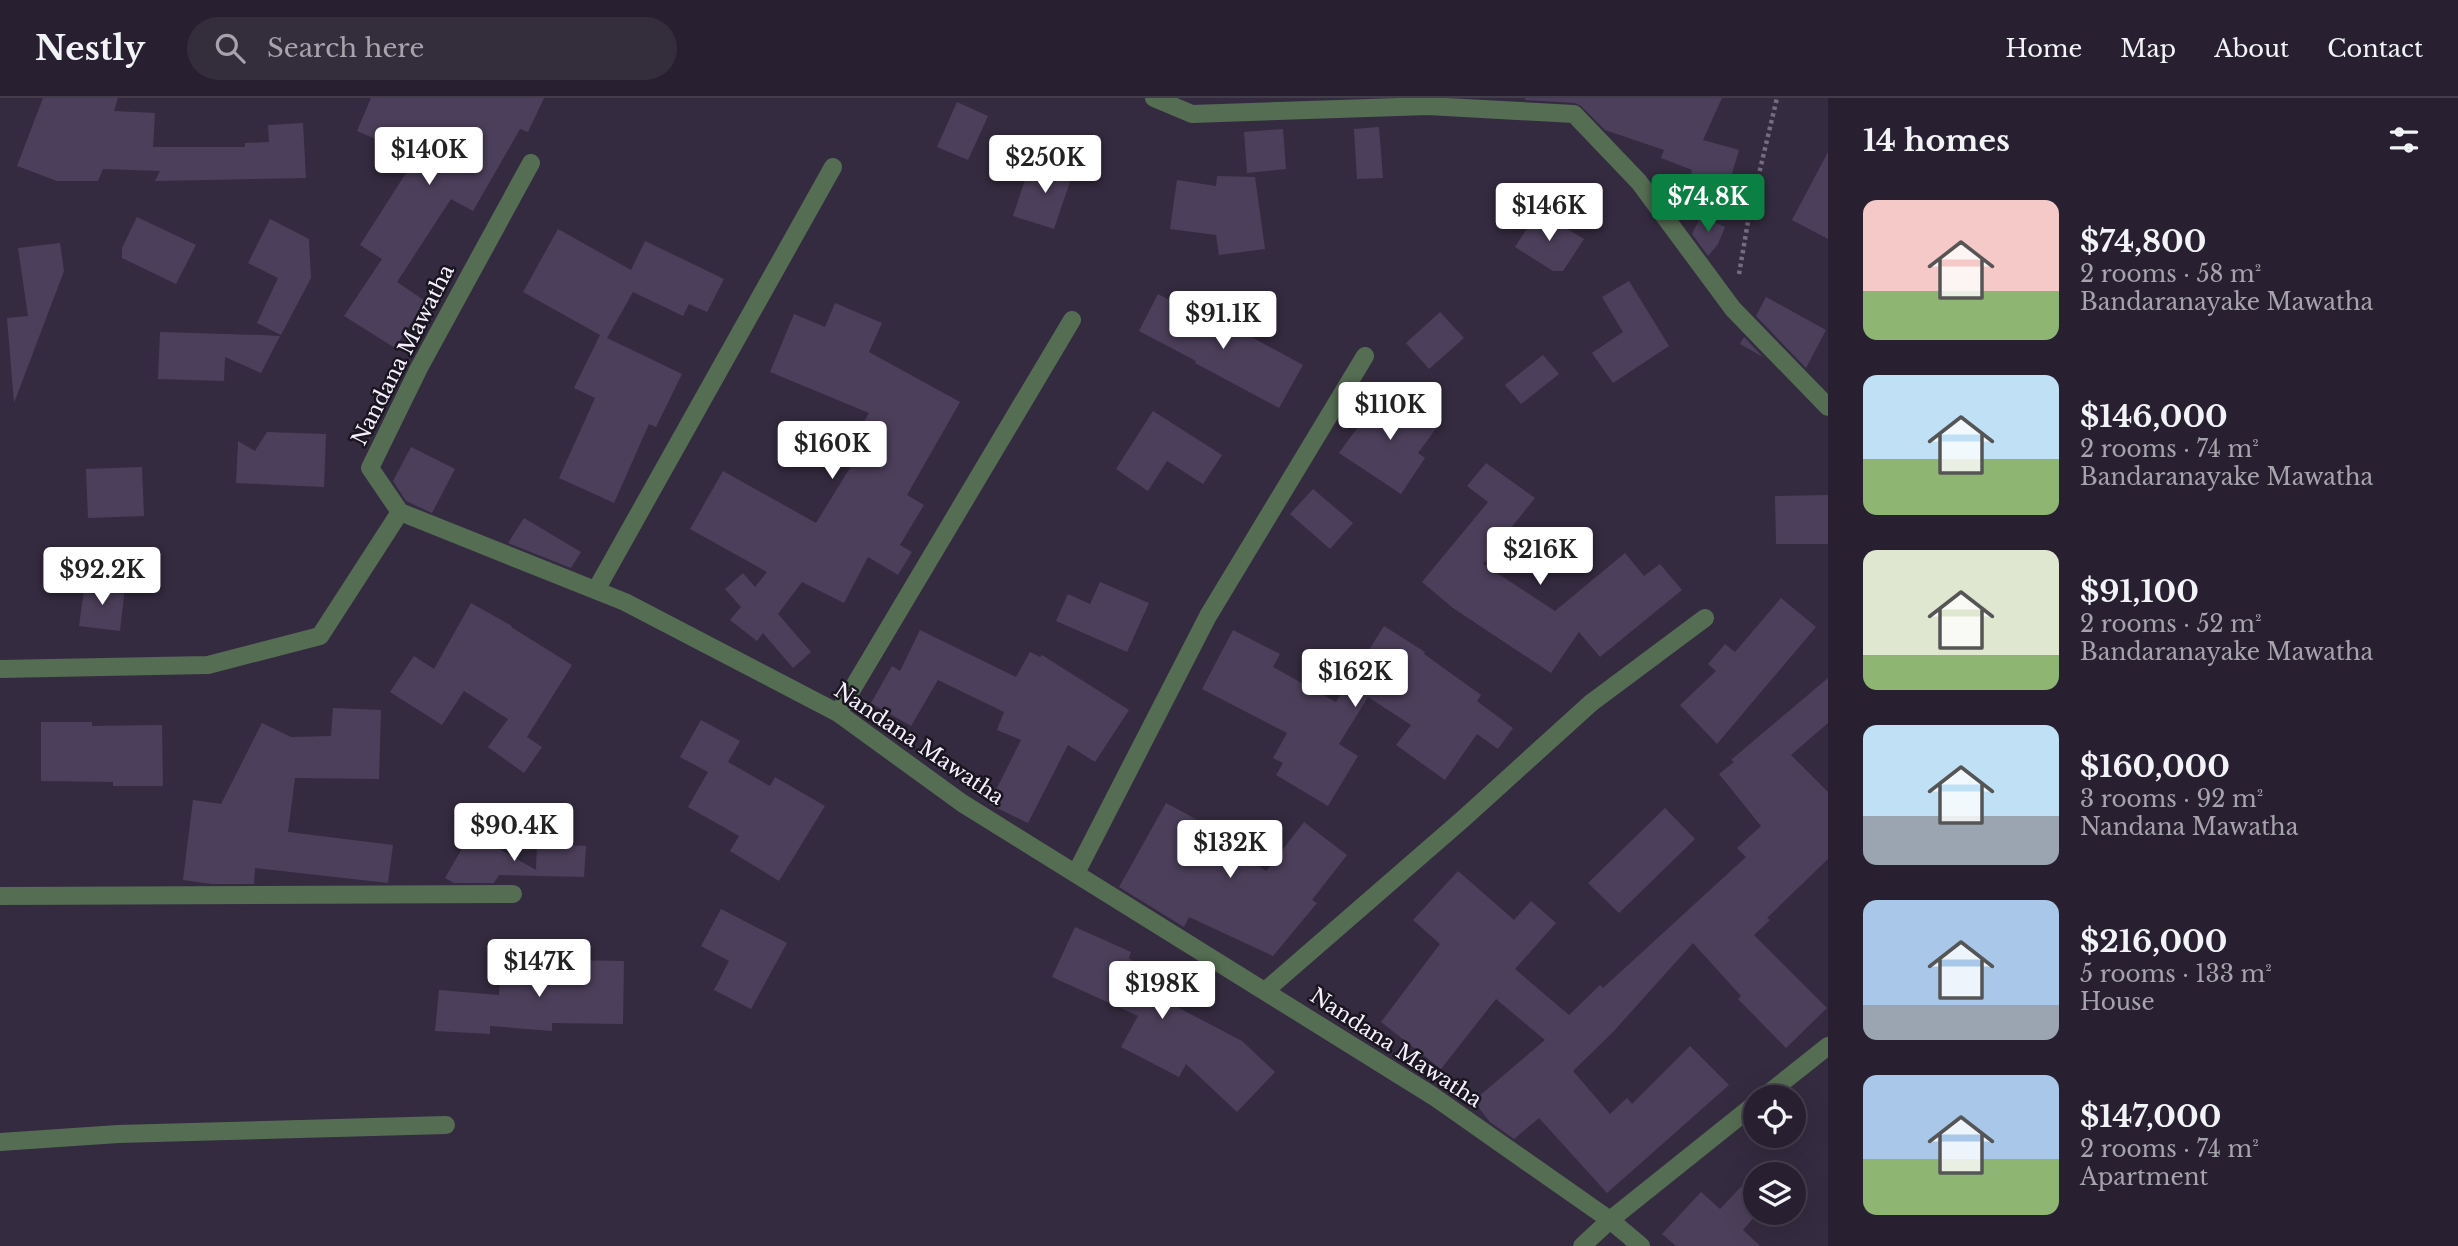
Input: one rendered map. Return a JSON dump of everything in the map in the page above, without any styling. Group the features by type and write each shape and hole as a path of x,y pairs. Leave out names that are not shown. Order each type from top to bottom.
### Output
{"street":[{"path":"1154,98 1192,114 1317,104 1576,106 1639,182 1733,309 1828,407"},
{"name":"Nandana Mawatha","path":"531,163 419,368 370,468 400,512 625,602 838,713 962,803 1433,1096 1610,1220 1641,1246"},
{"path":"596,590 833,167"},
{"path":"838,713 1072,320"},
{"path":"1076,873 1208,616 1365,356"},
{"path":"0,669 208,666 320,636 400,512"},
{"path":"1265,991 1591,703 1705,618"},
{"path":"0,896 513,894"},
{"path":"1779,1085 1828,1046"},
{"path":"1582,1246 1610,1220 1743,1114"},
{"path":"0,1142 118,1134 446,1125"}],"path":[{"path":"1733,309 1749,216 1777,98"}],"building":[{"path":"43,98 118,98 114,111 155,113 153,147 245,147 245,143 269,142 268,125 303,123 306,178 155,181 160,171 103,169 98,181 57,181 17,166"},
{"path":"371,98 544,98 528,132 520,129 473,211 451,199 397,282 425,301 395,348 344,316 382,259 360,245 414,156 357,131"},
{"path":"1525,98 1722,98 1703,140 1739,150 1725,197 1687,187 1692,170 1661,158 1664,150 1605,130 1575,103"},
{"path":"957,102 988,116 968,160 937,147"},
{"path":"1379,127 1383,178 1357,179 1354,129"},
{"path":"1283,129 1286,169 1247,173 1244,132"},
{"path":"1828,152 1828,239 1792,220"},
{"path":"1050,159 1075,167 1054,229 1013,216 1027,174 1043,179"},
{"path":"1217,176 1255,177 1265,249 1219,255 1216,235 1170,229 1177,180 1216,186"},
{"path":"1538,211 1584,239 1563,271 1553,271 1515,247"},
{"path":"1701,216 1725,227 1718,244 1708,256 1692,234"},
{"path":"137,217 196,245 176,284 122,258 122,248"},
{"path":"270,219 309,239 311,278 281,335 257,323 278,278 248,263"},
{"path":"558,229 631,270 645,241 724,279 707,312 689,304 683,316 633,292 607,338 682,374 656,427 649,424 614,503 559,478 595,398 574,388 600,335 523,292"},
{"path":"60,243 64,271 14,403 7,318 28,316 18,248"},
{"path":"1629,281 1669,346 1613,383 1592,353 1623,332 1602,297"},
{"path":"1158,294 1216,325 1218,323 1242,336 1244,333 1303,365 1279,408 1139,331"},
{"path":"1766,297 1826,330 1806,368 1756,316"},
{"path":"835,303 882,323 869,352 960,402 907,495 924,505 900,545 912,552 898,575 868,557 844,603 802,582 778,614 811,652 793,668 763,633 757,641 730,620 741,607 725,589 743,573 755,587 767,572 690,529 723,471 816,523 869,437 858,432 869,413 770,372 794,314 825,327"},
{"path":"1440,312 1464,338 1429,369 1406,343"},
{"path":"160,332 280,336 261,373 225,357 224,381 158,379"},
{"path":"1744,337 1763,357 1740,344"},
{"path":"1543,355 1559,374 1521,404 1505,385"},
{"path":"1385,390 1437,427 1418,453 1425,458 1401,494 1339,453"},
{"path":"1153,411 1222,455 1203,484 1167,461 1148,491 1116,469"},
{"path":"267,432 326,434 324,487 236,483 238,441 255,451"},
{"path":"411,447 455,469 432,513 406,501 393,481"},
{"path":"1486,463 1535,498 1510,529 1512,531 1483,564 1555,611 1625,553 1644,576 1660,564 1682,590 1600,657 1579,632 1551,673 1453,608 1422,582 1488,502 1467,486"},
{"path":"142,467 144,516 88,518 86,469"},
{"path":"1313,489 1353,523 1330,549 1290,514"},
{"path":"1828,495 1828,544 1776,544 1775,496"},
{"path":"524,518 581,552 571,568 508,543"},
{"path":"85,582 125,587 120,631 79,626"},
{"path":"1100,582 1149,603 1127,652 1056,621 1068,594 1090,604"},
{"path":"1781,598 1816,627 1717,744 1680,705 1716,671 1708,664 1725,644 1735,652"},
{"path":"471,603 572,665 527,737 542,747 524,773 488,747 508,719 464,691 442,725 390,692 414,656 434,669"},
{"path":"1384,626 1425,652 1424,654 1481,695 1477,701 1513,728 1498,749 1477,734 1445,780 1396,745 1411,725 1368,697 1339,744 1358,756 1328,806 1276,775 1283,763 1273,758 1287,733 1202,689 1233,630 1280,654 1273,667 1336,702"},
{"path":"920,630 1016,677 1030,652 1040,657 1042,655 1129,710 1095,762 1068,745 1028,823 989,804 1021,740 997,730 1004,712 938,680 911,726 871,703 892,666 900,671"},
{"path":"1828,678 1828,723 1791,755 1828,792 1828,859 1767,918 1770,920 1754,935 1827,1008 1786,1048 1738,999 1741,996 1693,943 1613,1032 1573,1071 1610,1114 1627,1098 1632,1104 1690,1046 1729,1085 1607,1193 1539,1118 1514,1139 1490,1122 1478,1107 1478,1097 1545,1040 1496,999 1441,1069 1381,1022 1440,944 1413,920 1458,871 1514,920 1531,901 1556,923 1515,969 1569,1015 1600,985 1603,988 1746,857 1737,848 1761,826 1719,774 1734,762 1731,760"},
{"path":"333,708 381,710 379,779 295,778 288,832 393,845 388,883 255,868 254,884 212,884 183,880 193,800 221,804 262,723 291,737 331,736"},
{"path":"701,720 740,741 728,762 770,786 775,777 825,806 779,881 730,851 739,836 688,807 708,772 680,757"},
{"path":"41,722 92,722 92,726 162,725 163,786 41,781"},
{"path":"1166,803 1233,839 1229,846 1266,871 1304,822 1347,855 1312,900 1317,903 1273,956 1189,917 1184,927 1119,887"},
{"path":"1665,808 1695,839 1619,913 1588,883"},
{"path":"471,833 536,870 537,844 586,846 584,877 499,875 494,883 454,883 445,878"},
{"path":"721,909 787,943 751,1009 714,990 729,961 701,946"},
{"path":"1075,927 1131,952 1129,958 1166,987 1158,997 1242,1041 1275,1072 1237,1112 1186,1064 1179,1077 1121,1047 1138,1016 1052,977"},
{"path":"565,960 624,961 623,1024 552,1023 552,1031 490,1026 490,1034 435,1031 439,990 499,995 501,963 565,968"},
{"path":"1743,1185 1743,1225 1747,1225 1743,1230 1760,1246 1676,1246 1662,1234 1701,1192 1720,1209"}]}
